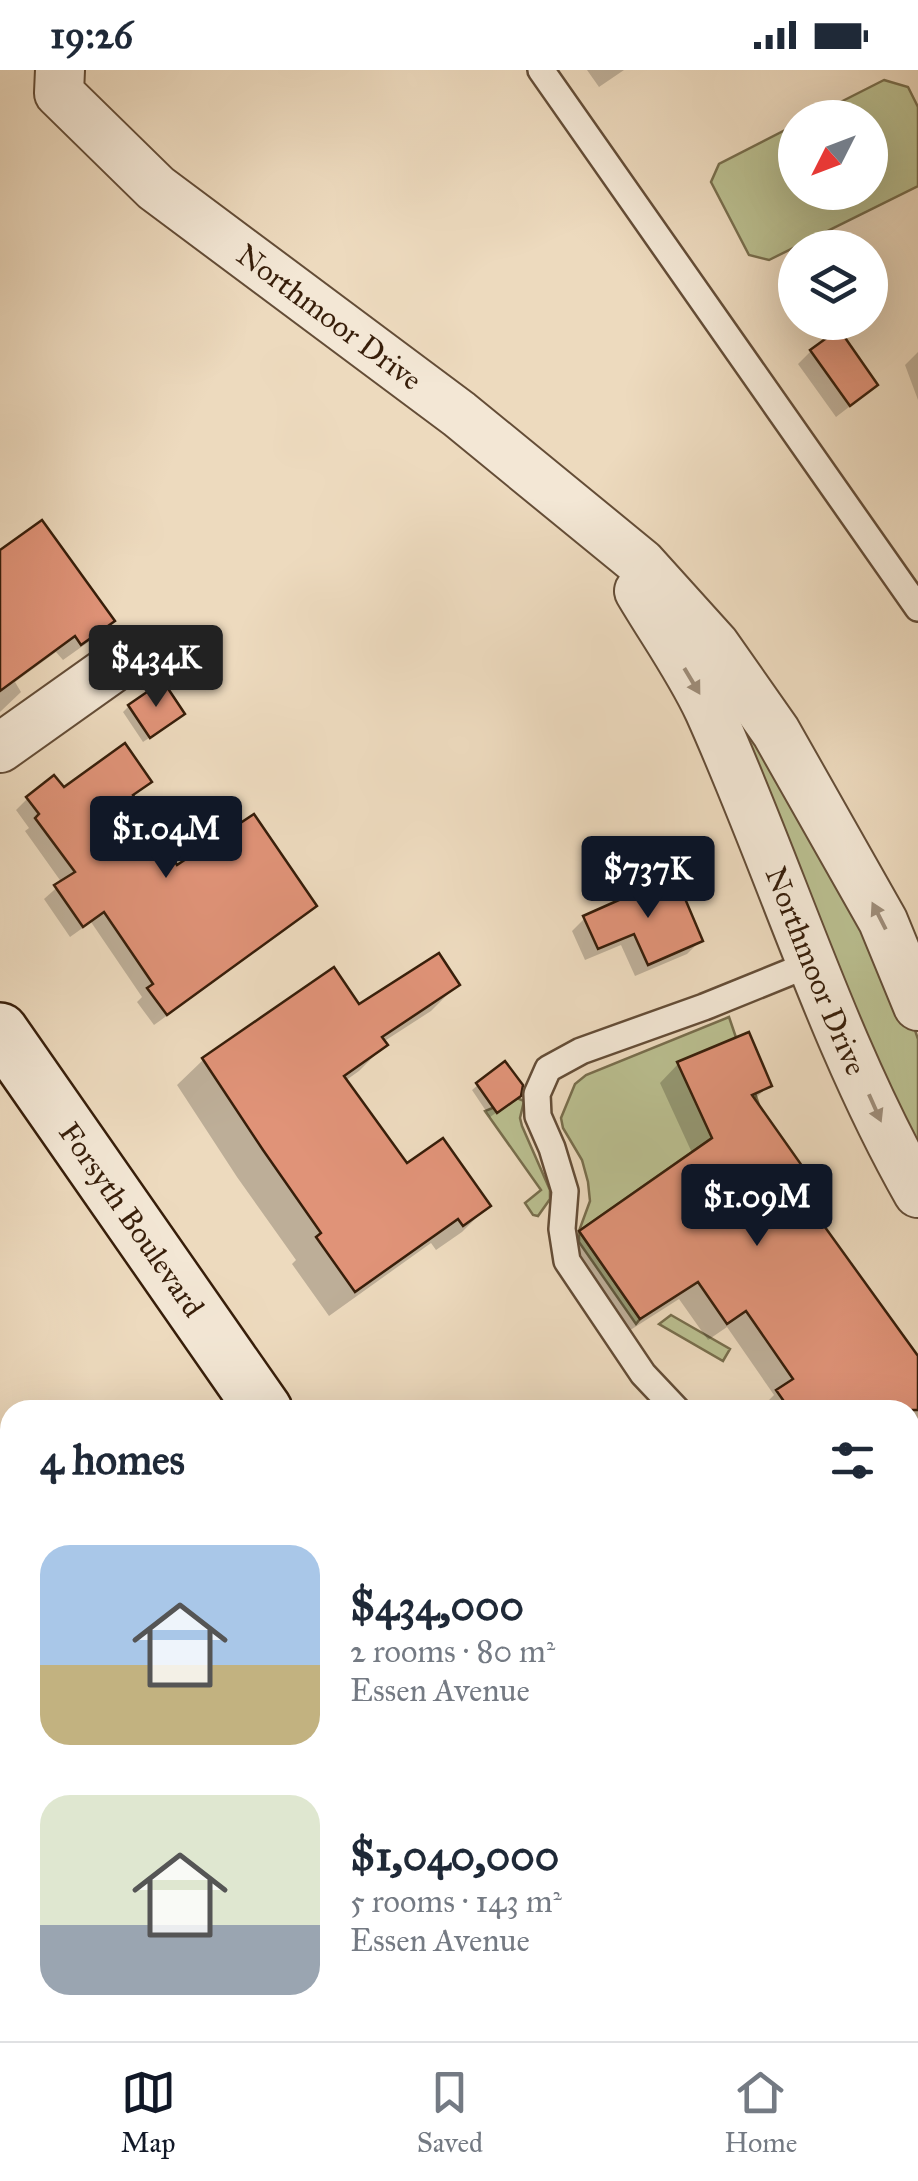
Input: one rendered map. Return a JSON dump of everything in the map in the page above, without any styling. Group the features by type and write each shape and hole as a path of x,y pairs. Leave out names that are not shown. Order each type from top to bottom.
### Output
{"main road":[{"name":"Forsyth Boulevard","path":"0,1031 257,1400"}],"street":[{"name":"Northmoor Drive","path":"53,78 156,188 459,414 641,562 715,645 776,732 883,920 918,1006"},
{"name":"Northmoor Drive","path":"607,537 707,706 810,964 898,1158 918,1193"},
{"path":"0,748 120,662"}],"lane":[{"path":"542,70 918,608"},
{"path":"668,1400 643,1374 567,1261 562,1229 565,1190 538,1116 537,1094 548,1069 581,1052 810,964"}],"green space":[{"path":"884,80 908,87 918,107 918,186 888,201 888,100 845,100"},
{"path":"778,134 778,210 870,210 829,230 778,230 778,256 769,260 749,255 711,182 719,164"},
{"path":"742,710 905,1001 918,1039 918,1160 735,714"},
{"path":"729,1017 759,1105 579,1231 590,1201 588,1182 582,1160 561,1118 575,1084 586,1075"},
{"path":"517,1098 524,1101 522,1126 550,1190 550,1199 538,1216 525,1203 541,1190 485,1111"},
{"path":"579,1231 640,1319 636,1324 579,1242"},
{"path":"671,1315 730,1349 723,1361 659,1324"}],"building":[{"path":"824,340 847,340 878,385 850,406 810,350"},
{"path":"42,520 115,621 81,645 75,636 0,691 0,550"},
{"path":"163,681 185,714 150,738 128,705"},
{"path":"125,743 152,782 133,795 177,865 254,814 317,906 167,1015 147,988 153,984 104,912 83,927 54,885 75,872 35,818 39,814 26,797 54,775 64,787"},
{"path":"675,875 703,941 648,965 634,934 598,949 583,916"},
{"path":"439,953 460,985 382,1037 388,1045 344,1076 407,1163 443,1138 491,1206 463,1226 458,1219 355,1292 316,1237 321,1233 202,1058 334,967 359,1004"},
{"path":"749,1032 772,1086 752,1095 824,1197 809,1205 918,1356 918,1400 783,1400 776,1390 793,1379 746,1311 727,1324 698,1282 640,1319 579,1231 712,1138 677,1062"},
{"path":"505,1061 523,1085 521,1096 497,1113 476,1083"}]}
